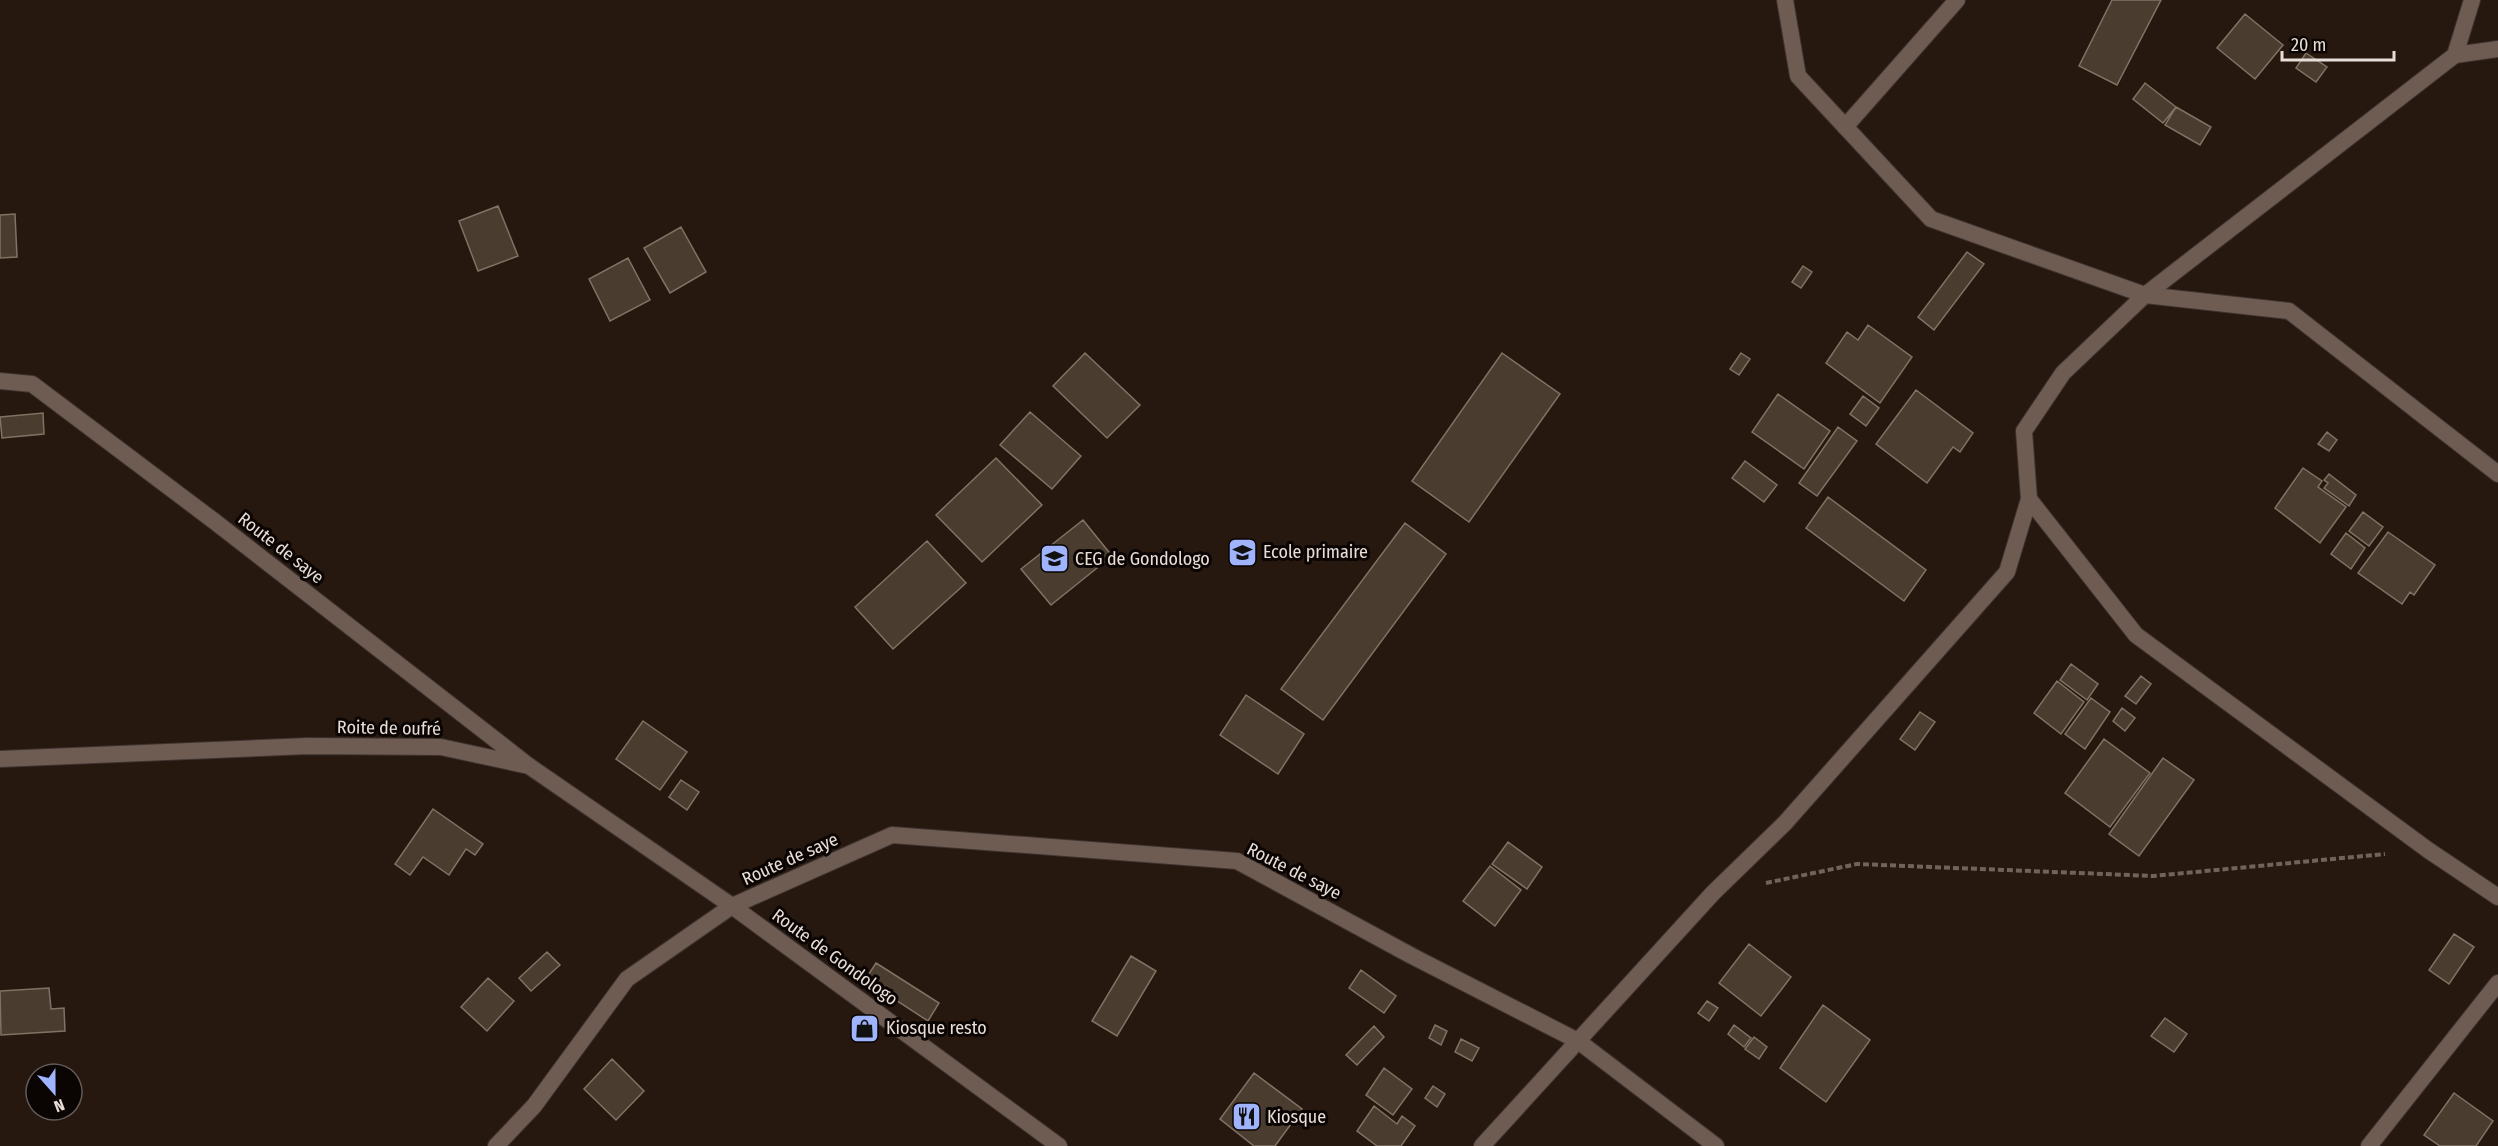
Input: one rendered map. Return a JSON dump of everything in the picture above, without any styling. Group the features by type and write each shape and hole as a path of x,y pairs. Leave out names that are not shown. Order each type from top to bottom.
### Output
{"street":[{"path":"1785,0 1798,76 1931,219 2145,295 2289,311 2498,474"},
{"path":"1845,127 1957,0"},
{"path":"2455,55 2472,0"},
{"path":"1482,1146 1713,893 1785,822 2007,572 2029,500 2024,431 2063,373 2145,295 2455,55 2498,49"},
{"name":"Route de saye","path":"0,381 32,384 214,521 528,766"},
{"path":"2029,500 2136,634 2428,850 2498,897"},
{"name":"Roite de oufré","path":"0,759 308,746 441,747 528,766 732,906"},
{"name":"Route de saye","path":"496,1146 534,1106 627,979 732,906 892,835 1237,861 1412,956 1578,1041 1716,1146"},
{"name":"Route de Gondologo","path":"732,906 1059,1146"},
{"path":"2369,1146 2498,983"}],"path":[{"path":"1758,884 1857,864 2153,876 2428,850"}],"building":[{"path":"2112,0 2161,0 2117,85 2079,66"},
{"path":"2245,14 2283,45 2255,79 2217,48"},
{"path":"2306,53 2327,67 2316,82 2296,68"},
{"path":"2145,83 2176,107 2163,123 2133,99"},
{"path":"2176,107 2211,127 2200,145 2165,125"},
{"path":"498,206 518,256 478,271 459,221"},
{"path":"15,214 17,257 0,258 0,215"},
{"path":"681,227 706,272 670,293 644,248"},
{"path":"1967,252 1984,264 1934,330 1918,317"},
{"path":"628,258 650,300 610,321 589,279"},
{"path":"1803,266 1812,272 1801,288 1792,282"},
{"path":"1868,325 1912,357 1880,403 1826,363 1847,332 1858,340"},
{"path":"1085,353 1140,405 1107,438 1053,386"},
{"path":"1502,353 1560,394 1469,522 1412,481"},
{"path":"1741,353 1750,359 1739,375 1730,369"},
{"path":"1916,390 1973,433 1960,452 1953,447 1927,483 1876,444"},
{"path":"1778,394 1830,431 1804,469 1752,432"},
{"path":"1863,396 1879,408 1866,426 1850,414"},
{"path":"1030,412 1081,456 1052,489 1000,445"},
{"path":"43,413 44,434 2,438 0,417"},
{"path":"1838,427 1857,441 1817,496 1799,483"},
{"path":"2327,432 2337,440 2329,451 2318,444"},
{"path":"996,458 1042,505 982,562 936,515"},
{"path":"1745,461 1777,485 1764,502 1732,478"},
{"path":"2303,468 2322,481 2318,487 2346,507 2320,543 2275,508"},
{"path":"2329,474 2356,495 2349,506 2324,488 2328,483 2324,480"},
{"path":"1828,497 1926,570 1904,601 1806,528"},
{"path":"2363,512 2383,527 2369,546 2349,531"},
{"path":"1083,520 1112,556 1051,605 1021,569"},
{"path":"1405,523 1446,554 1323,720 1281,689"},
{"path":"2388,532 2435,565 2414,595 2410,592 2402,604 2358,573"},
{"path":"2346,533 2365,548 2351,569 2331,554"},
{"path":"927,541 966,583 893,649 855,607"},
{"path":"2071,664 2098,684 2087,700 2060,680"},
{"path":"2141,676 2151,684 2136,704 2125,696"},
{"path":"2057,681 2084,702 2061,734 2034,713"},
{"path":"1246,695 1304,734 1278,774 1220,735"},
{"path":"2091,698 2110,712 2085,749 2065,734"},
{"path":"2122,708 2135,718 2125,731 2113,721"},
{"path":"1920,712 1935,722 1915,750 1900,739"},
{"path":"643,721 687,752 660,790 616,759"},
{"path":"2104,739 2150,773 2110,827 2065,793"},
{"path":"2163,758 2194,780 2139,856 2109,834"},
{"path":"681,780 699,792 687,810 669,797"},
{"path":"433,809 483,844 475,855 466,849 449,875 423,857 410,875 395,864"},
{"path":"1508,842 1542,867 1527,889 1492,864"},
{"path":"1490,866 1521,890 1495,926 1463,901"},
{"path":"2454,934 2474,947 2449,984 2429,970"},
{"path":"1749,944 1791,977 1761,1016 1719,983"},
{"path":"547,952 560,965 531,991 519,978"},
{"path":"1131,956 1156,971 1117,1036 1092,1021"},
{"path":"876,963 939,1003 928,1021 865,980"},
{"path":"1361,970 1396,996 1384,1013 1349,988"},
{"path":"488,978 514,1001 487,1031 461,1007"},
{"path":"49,988 51,1009 64,1008 65,1031 1,1035 0,991"},
{"path":"1707,1001 1718,1008 1709,1021 1698,1013"},
{"path":"1823,1005 1870,1040 1826,1102 1780,1068"},
{"path":"2165,1018 2187,1034 2174,1052 2151,1036"},
{"path":"1435,1025 1447,1031 1441,1045 1429,1038"},
{"path":"1734,1025 1751,1038 1744,1047 1728,1034"},
{"path":"1374,1026 1384,1037 1357,1065 1346,1055"},
{"path":"1754,1037 1767,1047 1759,1059 1745,1049"},
{"path":"1461,1039 1479,1048 1472,1061 1455,1052"},
{"path":"612,1059 644,1091 616,1120 584,1089"},
{"path":"1384,1068 1412,1089 1393,1115 1366,1095"},
{"path":"1254,1073 1302,1109 1275,1146 1254,1146 1220,1119"},
{"path":"1433,1086 1445,1094 1437,1107 1425,1098"},
{"path":"2454,1093 2493,1121 2476,1146 2440,1146 2424,1135"},
{"path":"1374,1106 1397,1124 1402,1116 1415,1126 1401,1146 1377,1146 1357,1131"}],"place":[{"name":"Ecole primaire","path":"1242,552"},
{"name":"CEG de Gondologo","path":"1054,559"},
{"name":"Kiosque resto","path":"865,1028"},
{"name":"Kiosque","path":"1246,1117"}]}
